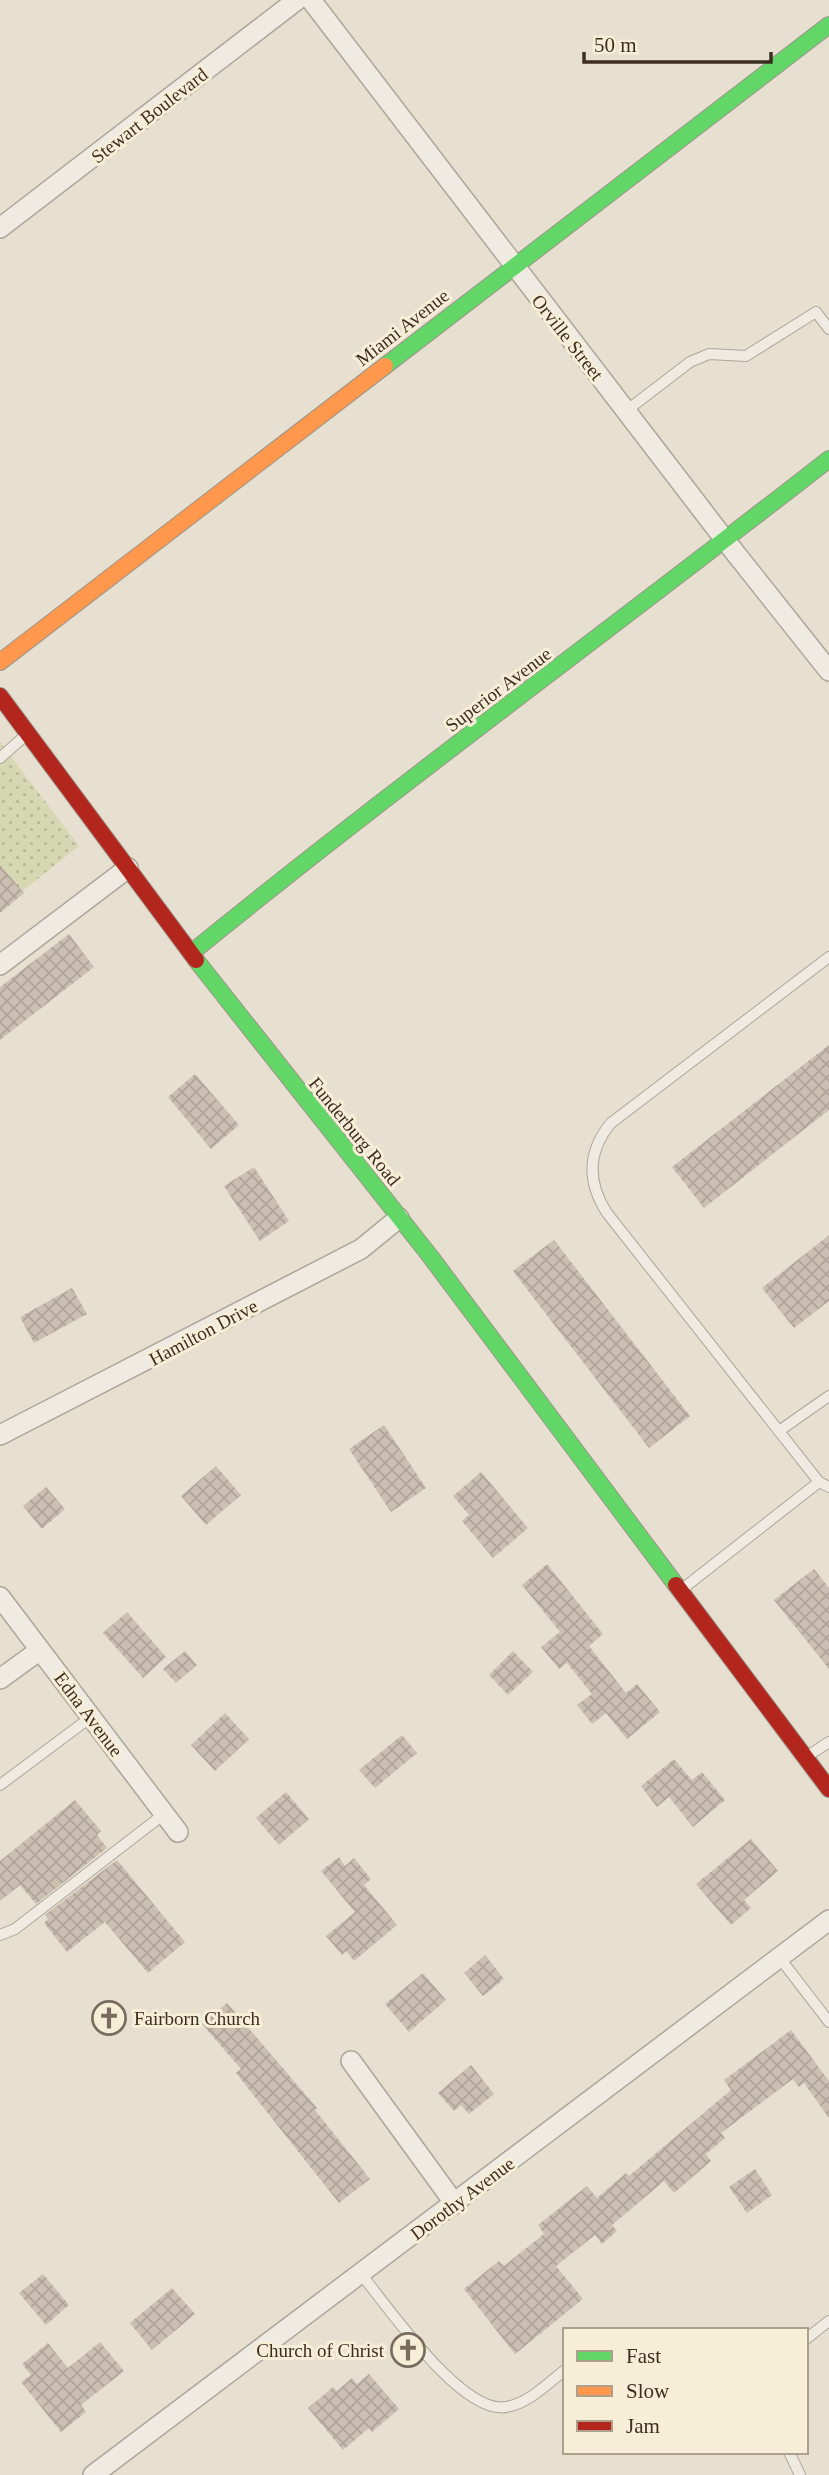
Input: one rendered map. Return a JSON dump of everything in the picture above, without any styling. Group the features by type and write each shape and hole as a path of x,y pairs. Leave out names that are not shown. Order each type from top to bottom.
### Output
{"street":[{"name":"Stewart Boulevard","path":"0,228 297,0"},
{"name":"Orville Street","path":"311,0 725,540 829,671"},
{"name":"Miami Avenue","path":"0,662 829,25"},
{"name":"Superior Avenue","path":"191,953 303,862 829,459"},
{"name":"Funderburg Road","path":"0,696 191,953 323,1126 399,1218 829,1789"},
{"path":"0,965 128,868"},
{"name":"Hamilton Drive","path":"0,1436 361,1249 399,1218"},
{"name":"Edna Avenue","path":"0,1597 177,1832"},
{"path":"0,1679 40,1650"},
{"name":"Dorothy Avenue","path":"93,2475 829,1920"},
{"path":"351,2061 455,2204"}],"lane":[{"path":"626,411 690,362 709,354 746,356 816,312 829,329"},
{"path":"0,758 28,734"},
{"path":"680,1590 824,1485 607,1213 597,1197 591,1172 593,1154 611,1123 829,957"},
{"path":"779,1431 829,1396"},
{"path":"0,1785 91,1717"},
{"path":"805,1757 829,1742"},
{"path":"0,1935 15,1929 164,1814"},
{"path":"779,1957 829,2022"},
{"path":"361,2274 449,2380 477,2403 505,2408 527,2398 563,2371"},
{"path":"808,2337 829,2321"},
{"path":"790,2454 800,2475"}],"green space":[{"path":"0,742 79,846 0,909"}],"building":[{"path":"0,865 24,893 0,913"},
{"path":"69,934 94,967 0,1040 0,987"},
{"path":"829,1045 829,1110 704,1208 672,1167"},
{"path":"195,1074 239,1125 211,1149 168,1097"},
{"path":"254,1167 289,1221 260,1241 224,1186"},
{"path":"829,1235 829,1301 794,1328 762,1288"},
{"path":"554,1240 690,1416 649,1448 513,1271"},
{"path":"72,1288 87,1314 34,1343 20,1317"},
{"path":"384,1425 426,1488 391,1512 349,1449"},
{"path":"216,1466 241,1495 206,1525 181,1496"},
{"path":"481,1472 528,1528 493,1558 462,1521 469,1515 453,1496"},
{"path":"46,1487 65,1509 42,1529 23,1506"},
{"path":"547,1564 603,1634 589,1646 626,1693 637,1684 660,1712 627,1739 606,1713 592,1724 577,1705 592,1694 567,1663 559,1669 541,1647 560,1632 522,1585"},
{"path":"814,1569 829,1588 829,1669 774,1600"},
{"path":"127,1612 166,1657 143,1678 103,1633"},
{"path":"185,1651 197,1665 176,1683 163,1669"},
{"path":"513,1651 533,1672 508,1695 489,1675"},
{"path":"225,1713 249,1739 215,1771 191,1745"},
{"path":"402,1735 417,1753 375,1788 359,1770"},
{"path":"674,1759 692,1780 702,1772 725,1800 693,1827 669,1797 657,1807 641,1786"},
{"path":"286,1792 309,1819 279,1845 256,1818"},
{"path":"75,1800 101,1831 97,1835 107,1848 36,1904 20,1885 0,1901 0,1861"},
{"path":"751,1839 778,1871 744,1900 751,1908 731,1925 696,1884"},
{"path":"339,1857 345,1866 354,1858 371,1879 364,1885 397,1925 354,1961 346,1951 342,1955 326,1936 355,1912 321,1871"},
{"path":"117,1860 185,1942 148,1973 105,1922 67,1952 44,1923 48,1919 45,1915"},
{"path":"485,1955 504,1979 483,1996 464,1973"},
{"path":"423,1973 446,2000 409,2032 385,2004"},
{"path":"227,2003 317,2108 315,2110 370,2179 339,2203 236,2073 241,2069 202,2024"},
{"path":"791,2030 829,2081 829,2118 804,2083 799,2087 793,2079 721,2133 725,2138 706,2154 711,2161 674,2193 664,2181 612,2225 617,2231 602,2244 595,2235 556,2266 583,2299 515,2354 464,2289 499,2261 504,2266 544,2234 538,2225 587,2186 597,2198 626,2173 629,2176 731,2090 724,2080"},
{"path":"471,2065 494,2094 469,2114 461,2105 454,2111 438,2093"},
{"path":"755,2169 772,2195 747,2213 729,2187"},
{"path":"43,2274 69,2305 46,2325 19,2293"},
{"path":"172,2288 195,2314 152,2350 130,2323"},
{"path":"100,2342 124,2371 81,2405 86,2412 61,2432 21,2382 31,2375 22,2364 48,2343 68,2368"},
{"path":"369,2374 399,2409 372,2432 369,2428 343,2450 308,2408 333,2387 337,2391 352,2378 357,2384"}],"traffic: fast":[{"path":"385,366 829,25"},
{"path":"191,953 349,827 829,459"},
{"path":"196,960 430,1256 676,1585"}],"traffic: slow":[{"path":"0,662 385,366"}],"traffic: jam":[{"path":"0,696 196,960"},
{"path":"676,1585 829,1789"}],"place":[{"name":"Fairborn Church","path":"109,2018"},
{"name":"Church of Christ","path":"408,2350"}]}
